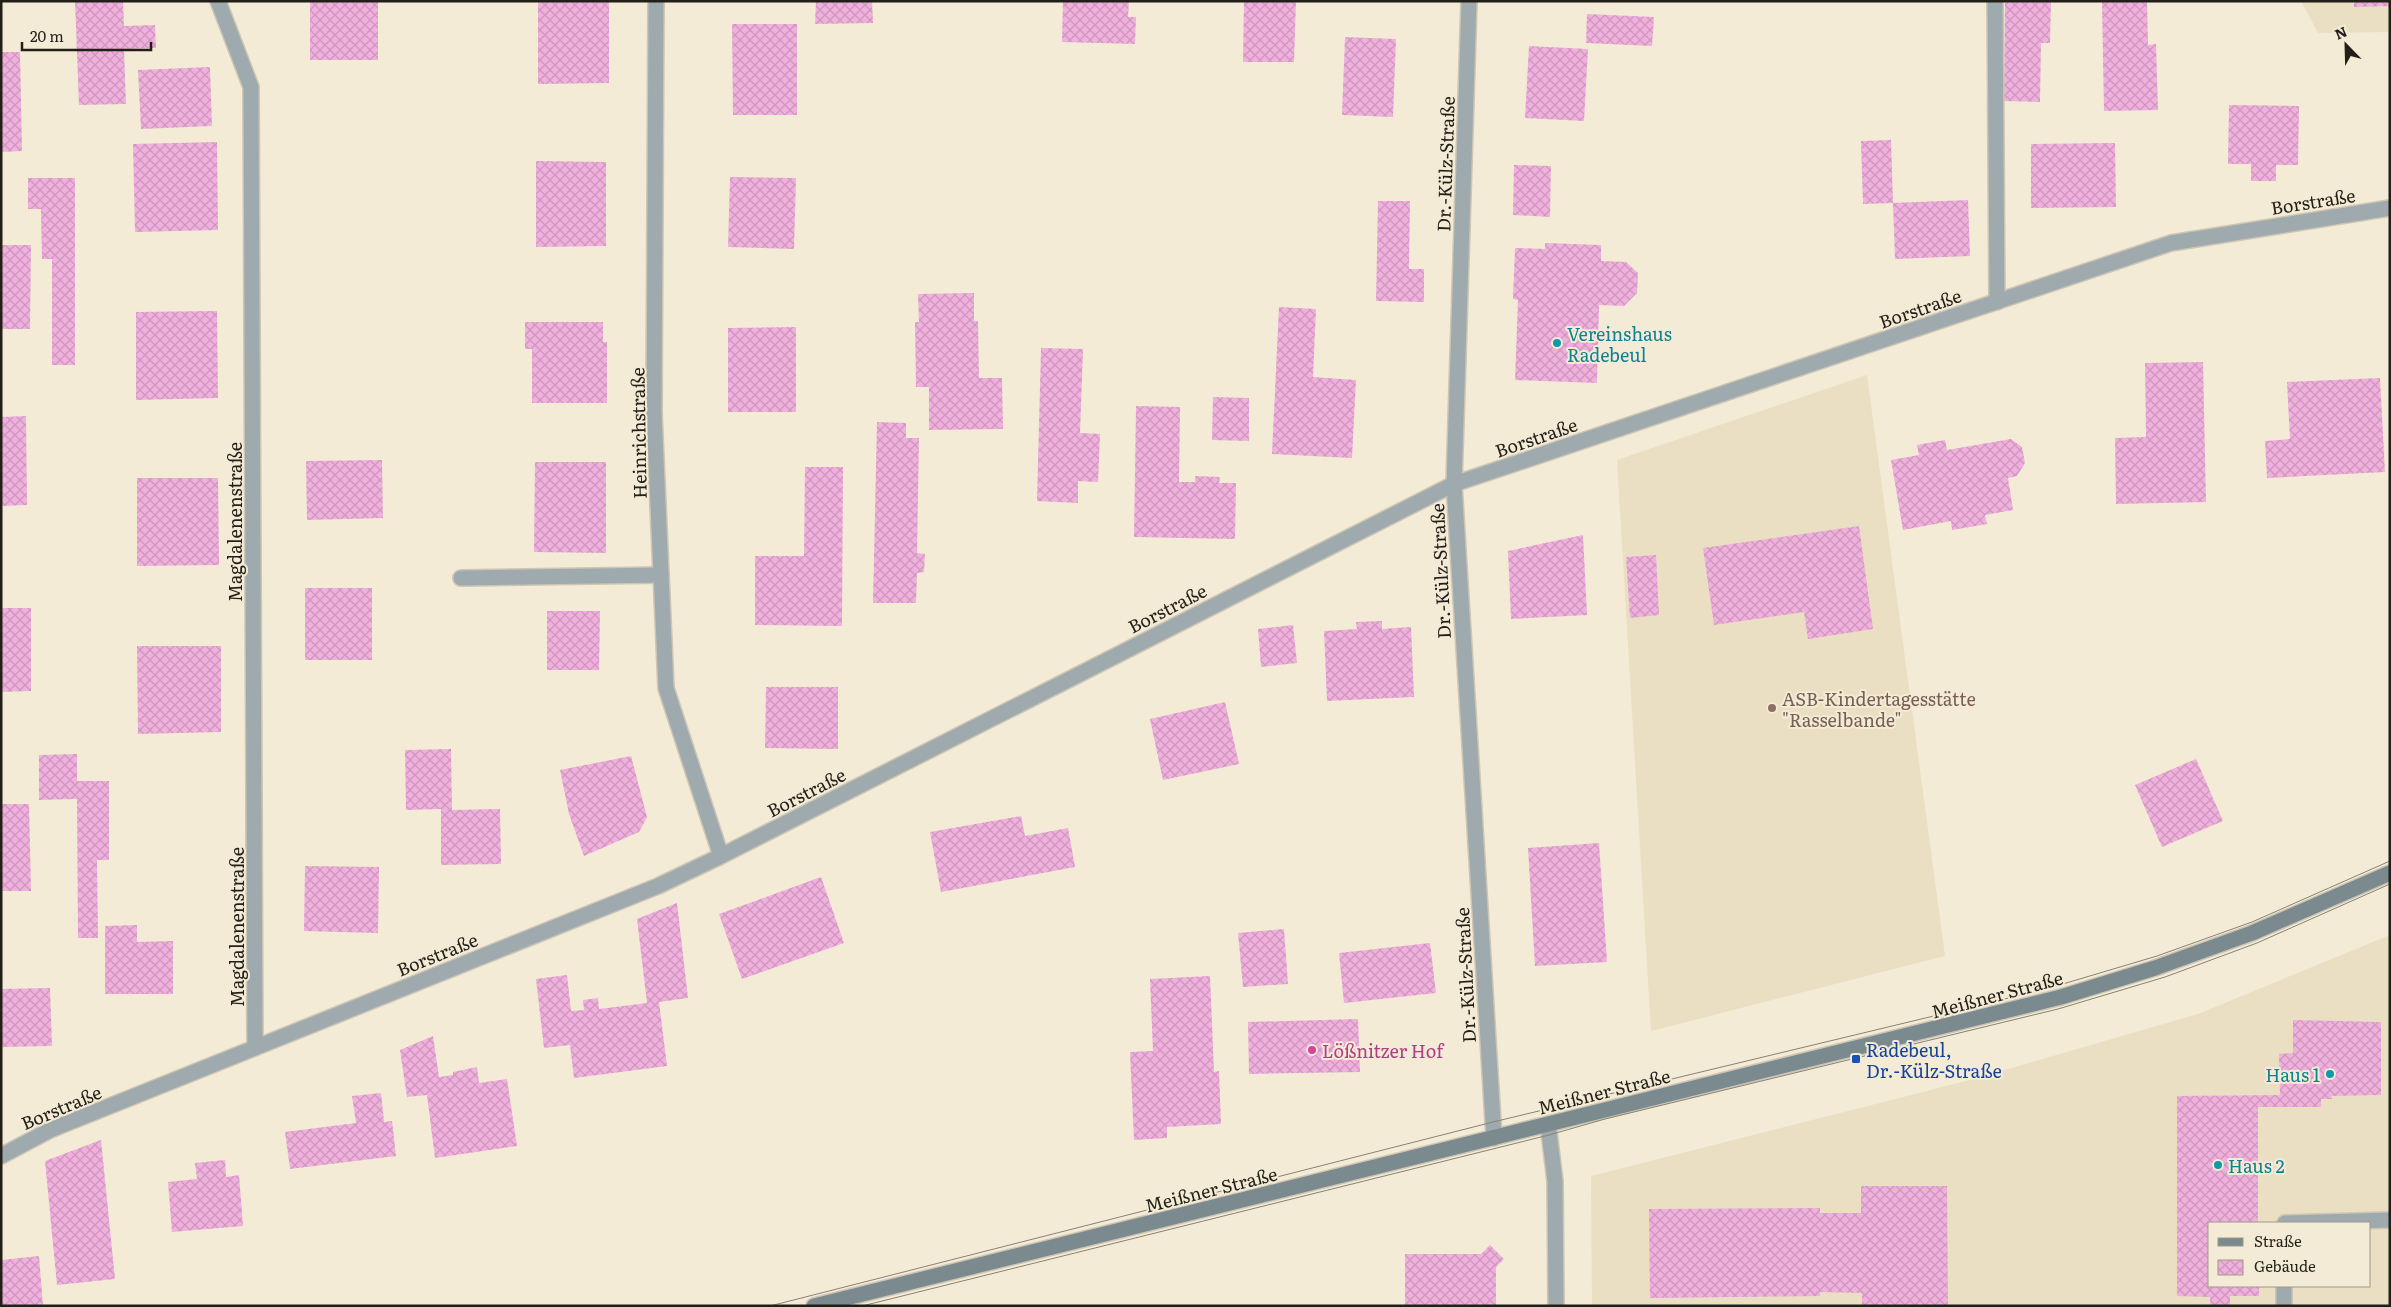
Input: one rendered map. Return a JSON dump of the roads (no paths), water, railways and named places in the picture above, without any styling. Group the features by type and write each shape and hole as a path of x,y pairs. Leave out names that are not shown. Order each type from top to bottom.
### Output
{"main road":[{"name":"Meißner Straße","path":"814,1306 2061,997 2155,968 2252,933 2390,872"}],"street":[{"name":"Magdalenenstraße","path":"218,1 250,87 255,1048"},
{"name":"Heinrichstraße","path":"656,1 654,412 666,688 721,856"},
{"name":"Dr.-Külz-Straße","path":"1469,1 1454,484 1494,1138"},
{"path":"1995,1 1997,302"},
{"name":"Borstraße","path":"1,1156 50,1130 658,886 721,856 1454,484 2171,243 2390,208"},
{"path":"461,578 661,575"},
{"path":"1548,1124 1555,1181 1556,1306"},
{"path":"2320,1222 2390,1220"},
{"path":"2284,1287 2284,1306"}],"tram line":[{"path":"770,1306 1493,1122 2046,989 2157,956 2252,922 2390,861"},
{"path":"862,1306 1549,1135 1605,1119 2058,1009 2165,977 2257,943 2390,884"}],"place":[{"name":"Vereinshaus Radebeul","path":"1557,343"},
{"name":"ASB-Kindertagesstätte \"Rasselbande\"","path":"1772,708"},
{"name":"Lößnitzer Hof","path":"1312,1050"},
{"name":"Radebeul, Dr.-Külz-Straße","path":"1856,1059"},
{"name":"Haus 1","path":"2330,1074"},
{"name":"Haus 2","path":"2218,1165"}]}
